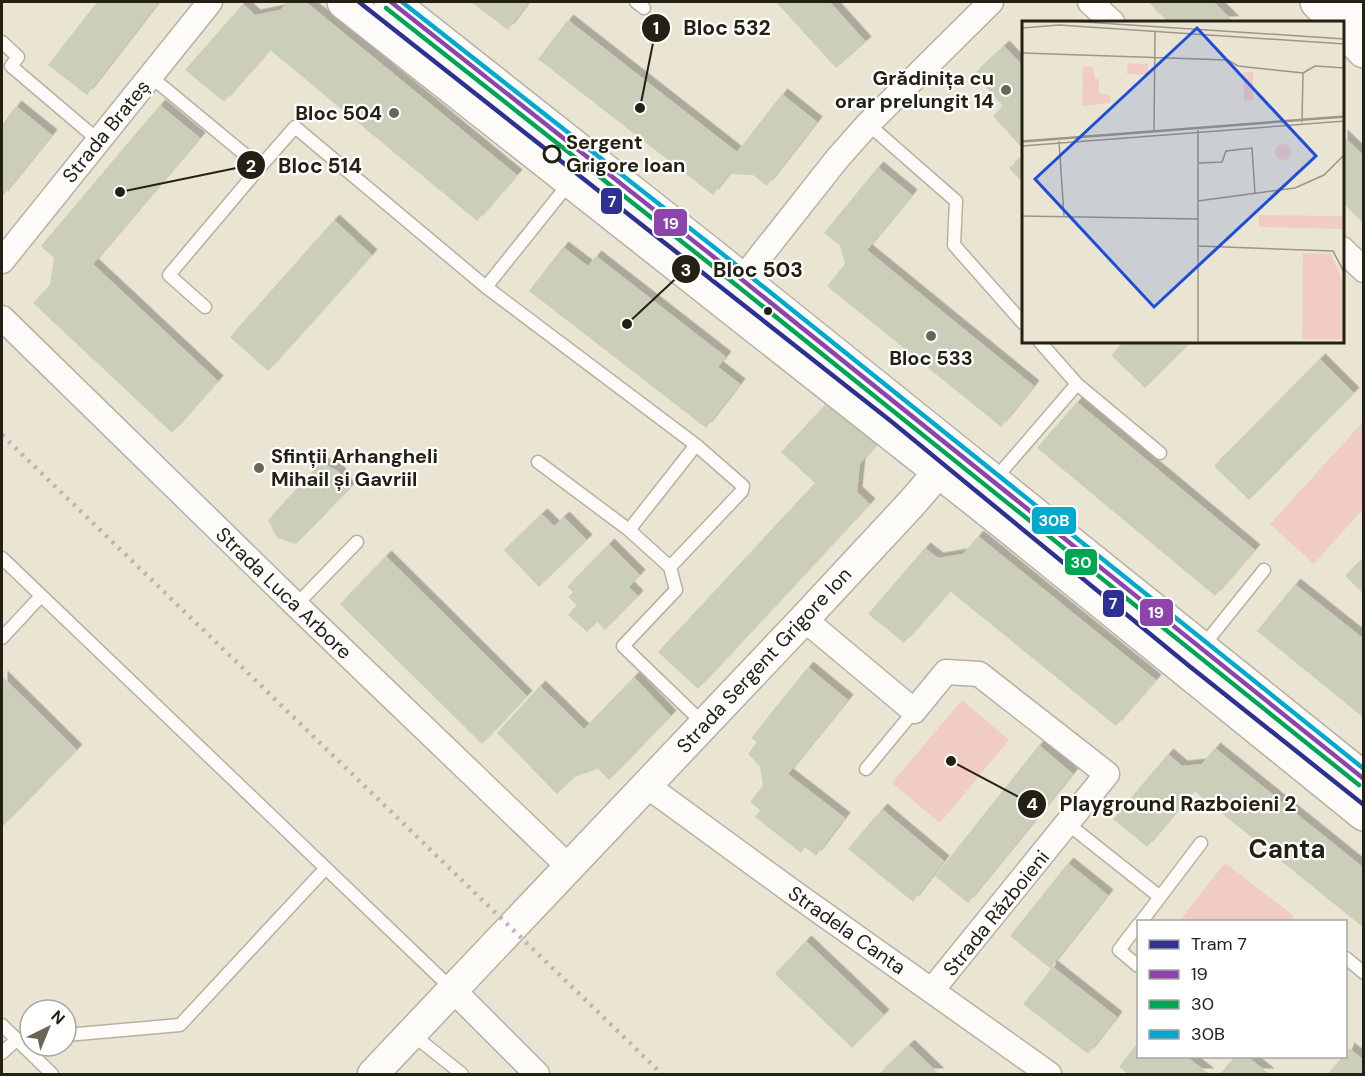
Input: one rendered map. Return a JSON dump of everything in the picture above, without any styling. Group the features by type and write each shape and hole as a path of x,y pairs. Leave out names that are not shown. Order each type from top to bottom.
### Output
{"main road":[{"path":"344,2 581,169"},
{"path":"391,2 581,169 1193,658 1364,779"},
{"path":"1317,2 1336,21"},
{"path":"1354,2 1364,12"},
{"path":"1344,30 1364,51"},
{"path":"948,461 994,481 1364,814"}],"street":[{"name":"Strada Brateș","path":"2,261 210,2"},
{"path":"734,290 837,159 868,124 992,2"},
{"path":"1090,2 1111,21"},
{"path":"1344,251 1364,270"},
{"name":"Strada Luca Arbore","path":"2,318 568,866"},
{"name":"Strada Sergent Grigore Ion","path":"452,989 526,914 568,866 804,619 948,461"},
{"path":"804,619 914,711"},
{"name":"Strada Războieni","path":"914,711 946,672 979,674 1107,774 932,990"},
{"name":"Stradela Canta","path":"646,785 1049,1074"},
{"path":"373,1074 452,989 533,1073"}],"lane":[{"path":"2,42 18,57 11,66 98,140"},
{"path":"150,76 260,167"},
{"path":"868,124 956,201 954,245 1022,321"},
{"path":"205,307 169,275 295,127 486,287 696,445 743,486 742,491 670,567"},
{"path":"486,287 581,169"},
{"path":"1042,344 1077,384 1160,453"},
{"path":"994,481 1077,384"},
{"path":"629,530 696,445"},
{"path":"538,462 629,530 670,567 676,590 623,646 704,724"},
{"path":"296,605 357,542"},
{"path":"2,558 452,989"},
{"path":"1193,658 1264,570"},
{"path":"2,638 41,596"},
{"path":"866,769 914,711"},
{"path":"1068,824 1160,897"},
{"path":"1142,920 1201,843"},
{"path":"78,1034 180,1025 325,869"},
{"path":"1137,927 1119,950 1137,965"},
{"path":"1347,959 1364,973"},
{"path":"2,1025 52,1074"},
{"path":"411,1034 462,1074"},
{"path":"2,1053 16,1040"}],"shaded area":[{"path":"1363,422 1363,509 1314,564 1270,524"},
{"path":"962,700 1009,740 940,823 892,783"},
{"path":"1225,863 1294,916 1291,920 1180,920"}],"building":[{"path":"97,2 159,2 87,95 48,65"},
{"name":"Bloc 504","path":"288,2 306,2 517,175 477,221 270,50 224,102 185,70 243,4 255,15 280,10"},
{"path":"471,2 529,2 508,30"},
{"path":"776,2 830,2 866,42 836,68"},
{"path":"1148,2 1214,2 1233,21 1167,21"},
{"path":"568,20 737,152 782,94 817,122 767,186 753,175 729,174 713,195 538,59"},
{"name":"Grădinița cu orar prelungit 14","path":"1004,46 1022,65 1022,148 993,116 1003,106 974,74"},
{"path":"160,105 200,138 93,264 218,381 172,433 33,303 50,285 54,258 41,246"},
{"path":"16,106 52,135 2,197 2,125"},
{"path":"1344,137 1364,156 1364,224 1344,204"},
{"name":"Grădinița cu orar prelungit 14","path":"1022,157 1022,182 1009,168"},
{"name":"Bloc 533","path":"878,167 912,195 867,250 1034,386 1001,427 827,286 845,264 840,246 824,233"},
{"path":"334,220 372,255 268,371 230,337"},
{"path":"563,247 588,266 596,256 726,357 718,367 740,384 706,428 529,291"},
{"path":"1122,344 1189,344 1145,388 1111,355"},
{"path":"1320,359 1354,393 1249,500 1214,466"},
{"path":"828,402 876,445 860,464 857,492 870,504 698,689 658,652 815,483 781,452"},
{"path":"1077,402 1255,550 1215,596 1037,448"},
{"path":"321,462 339,472 349,489 296,544 277,538 268,520"},
{"path":"542,514 554,526 564,517 587,540 539,587 504,550"},
{"path":"978,536 1156,680 1116,726 950,591 904,643 868,614 925,548 938,558 963,554"},
{"path":"609,544 640,575 629,587 638,596 605,630 597,622 587,632 568,615 577,605 568,597 573,592 567,587"},
{"path":"386,556 527,696 482,744 340,604"},
{"path":"1364,557 1364,594 1345,576"},
{"path":"1295,584 1364,639 1364,718 1257,631"},
{"path":"808,667 848,700 788,774 845,818 816,856 805,847 801,853 755,817 760,810 750,802 763,786 760,766 748,754 757,742 751,738"},
{"path":"2,676 77,750 2,827"},
{"path":"634,677 671,716 609,780 598,769 574,777 557,794 497,733 540,686 584,729"},
{"path":"1039,745 1073,774 968,903 935,876"},
{"path":"1215,748 1364,868 1364,928 1194,791 1147,847 1113,819 1168,754 1182,766 1202,764"},
{"path":"882,809 944,861 913,902 848,849"},
{"path":"1068,863 1108,895 1052,966 1117,1017 1088,1054 1023,1004 1051,969 1010,936"},
{"path":"806,941 884,1015 852,1048 775,974"},
{"path":"1137,1043 1137,1058 1189,1058 1209,1074 1128,1074 1119,1067"},
{"path":"909,1045 939,1074 879,1074"},
{"path":"1349,1048 1364,1060 1364,1074 1328,1074 1341,1058 1347,1058"},
{"path":"1233,1058 1249,1058 1269,1074 1220,1074"}],"railway":[{"path":"2,435 662,1074"}],"tram line":[{"name":"7","path":"359,2 892,422 1188,665 1364,805"}],"transit line":[{"name":"19","path":"391,2 710,254 1364,779"},
{"name":"30B","path":"402,2 715,248 1364,769"},
{"name":"30","path":"386,8 705,260 1359,785"}],"place":[{"name":"Grădinița cu orar prelungit 14","path":"1006,90"},
{"name":"Bloc 532","path":"640,108"},
{"name":"Bloc 504","path":"394,113"},
{"name":"Sergent Grigore Ioan","path":"552,154"},
{"name":"Bloc 514","path":"120,192"},
{"name":"Bloc 503","path":"627,324"},
{"name":"Bloc 533","path":"931,336"},
{"name":"Sfinții Arhangheli Mihail și Gavriil","path":"259,468"},
{"name":"Playground Razboieni 2","path":"951,761"}],"district":[{"name":"Canta","path":"1287,849"}]}
